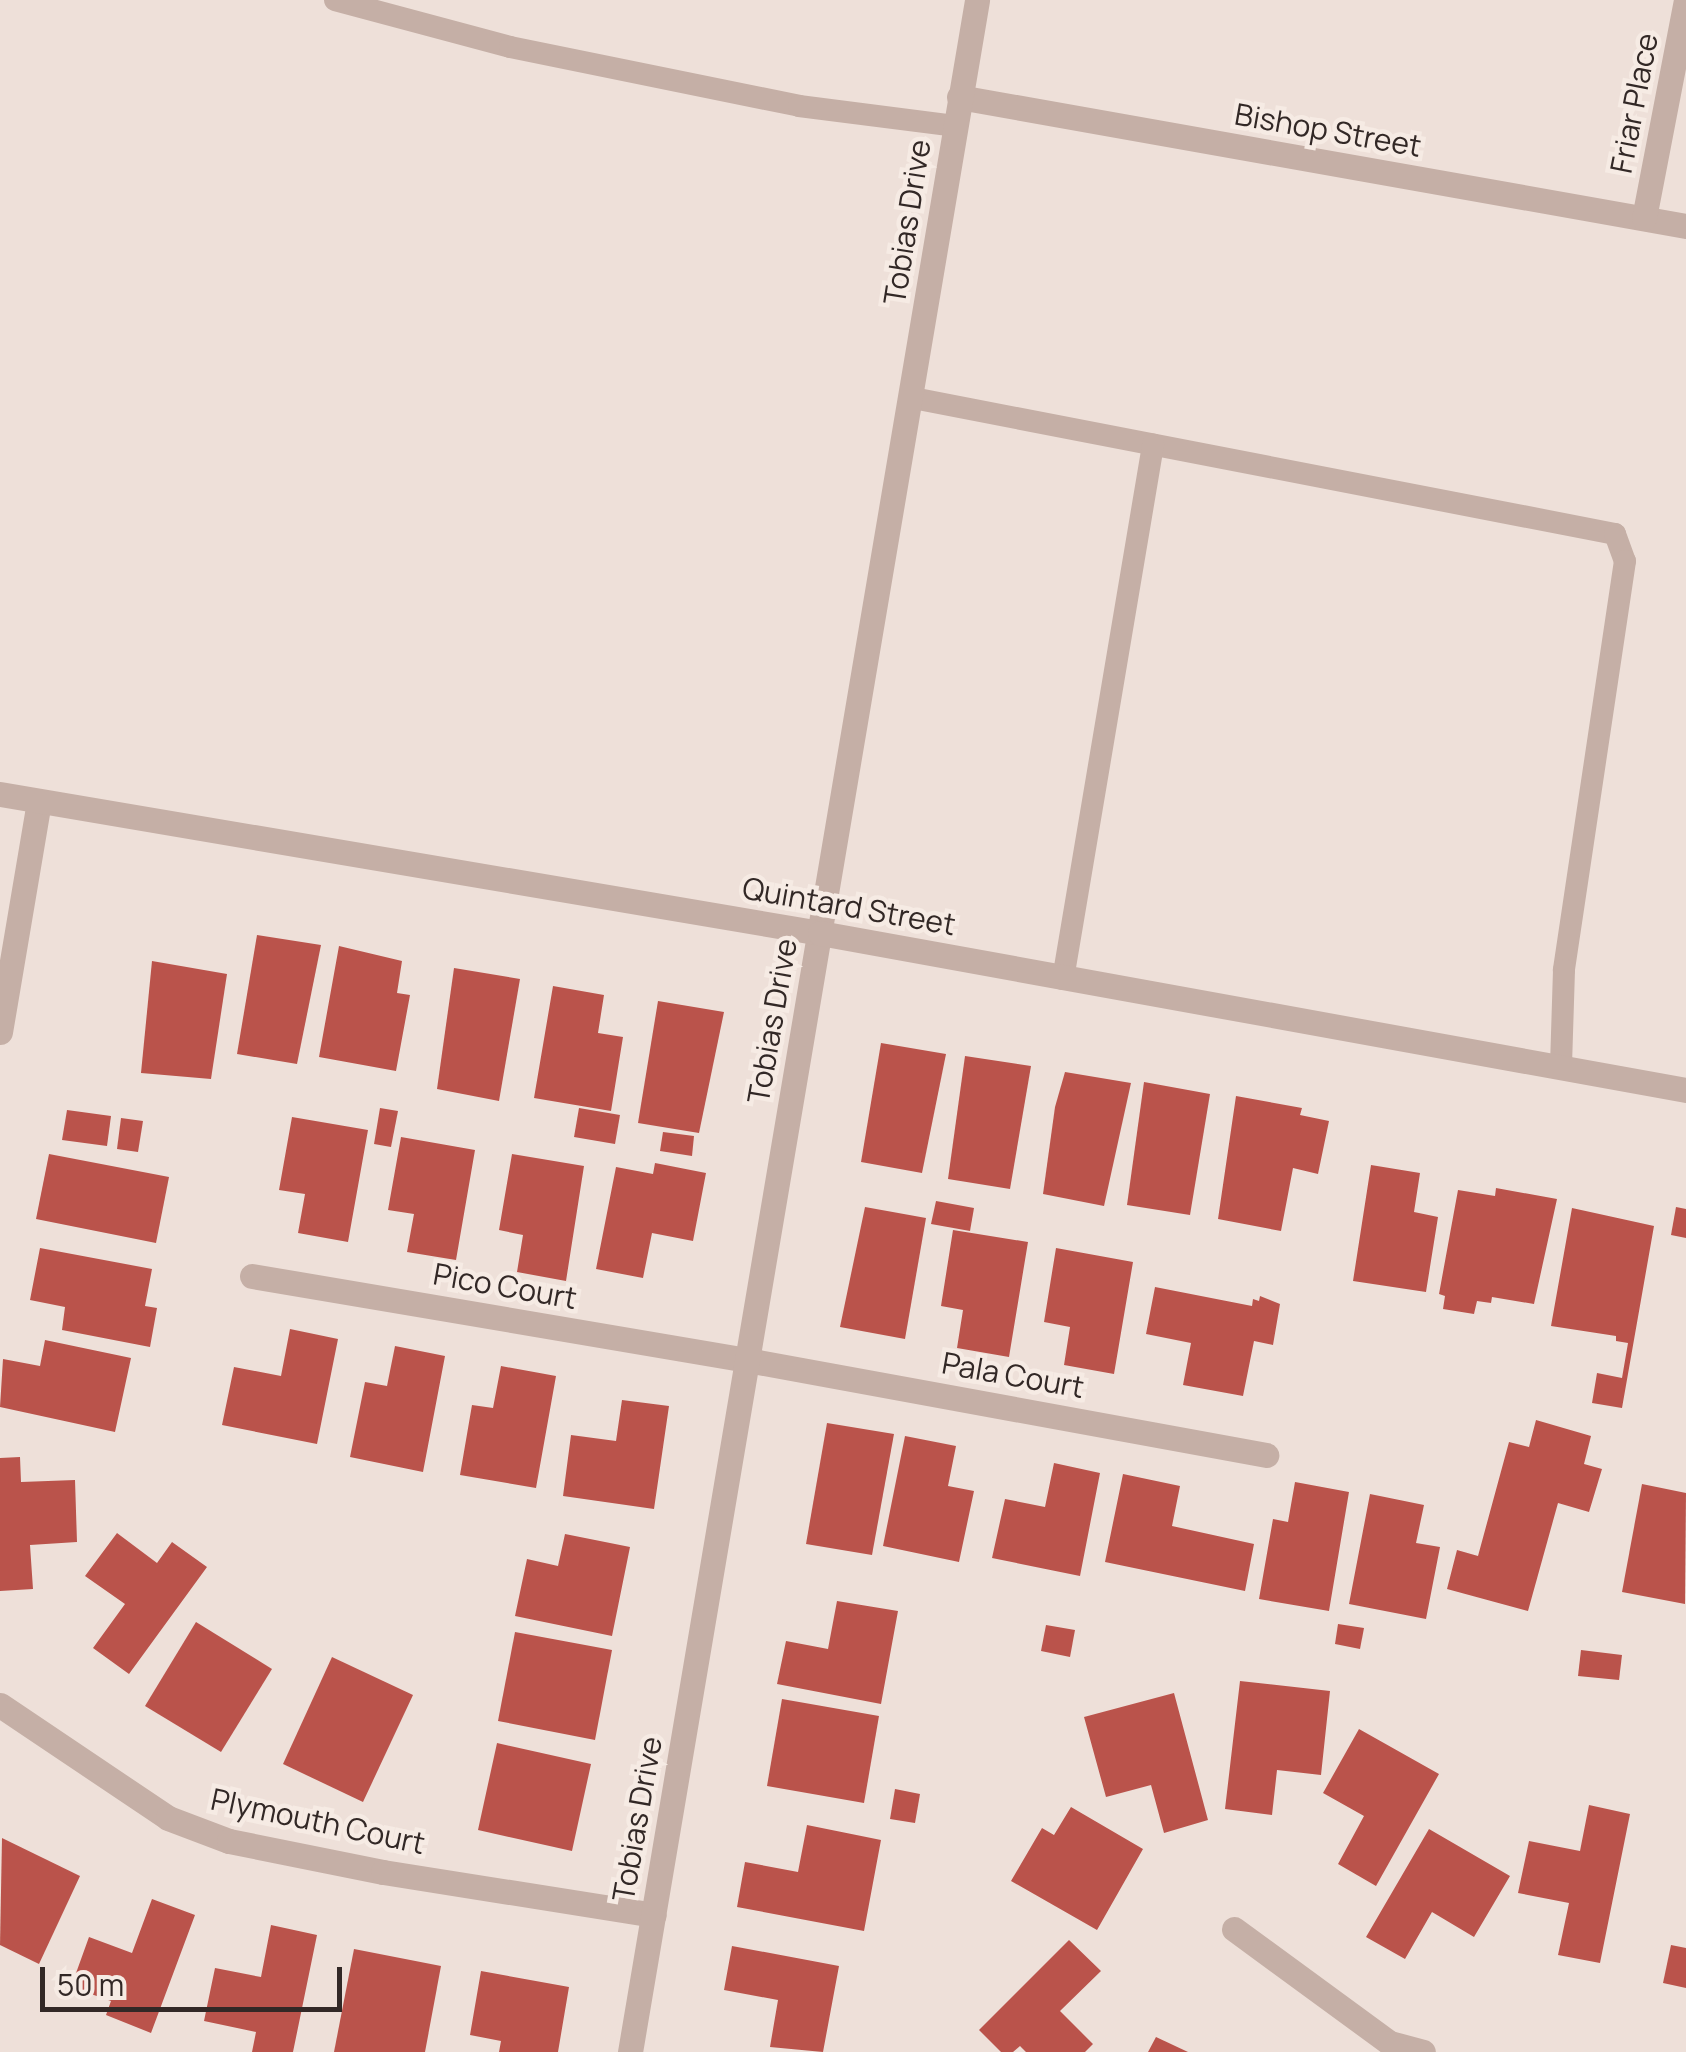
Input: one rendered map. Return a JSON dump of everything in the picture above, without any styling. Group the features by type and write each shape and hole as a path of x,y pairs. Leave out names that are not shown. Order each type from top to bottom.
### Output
{"street":[{"name":"Tobias Drive","path":"630,2052 977,0"},
{"name":"Friar Place","path":"1644,218 1686,0"},
{"name":"Bishop Street","path":"959,97 1686,226"},
{"name":"Quintard Street","path":"0,794 820,933 1686,1090"},
{"path":"0,1032 39,801"},
{"name":"Pico Court","path":"252,1276 747,1360"},
{"name":"Pala Court","path":"747,1360 1266,1455"},
{"name":"Plymouth Court","path":"0,1705 168,1818 229,1841 383,1872 654,1914"},
{"path":"1234,1929 1390,2044 1423,2052"}],"lane":[{"path":"335,0 510,46 799,106 955,126"},
{"path":"912,398 1614,534 1625,560 1564,970 1561,1068"},
{"path":"1063,978 1153,445"}],"building":[{"path":"257,935 321,945 297,1064 237,1054"},
{"path":"339,946 402,961 397,993 410,995 396,1071 319,1057"},
{"path":"152,961 227,974 211,1079 141,1073"},
{"path":"454,968 520,979 499,1101 437,1089"},
{"path":"553,986 604,995 598,1033 623,1037 611,1111 534,1098"},
{"path":"658,1001 724,1012 699,1133 638,1123"},
{"path":"881,1043 946,1054 922,1173 861,1162"},
{"path":"965,1056 1031,1066 1010,1189 948,1179"},
{"path":"1065,1072 1131,1083 1104,1206 1043,1194 1055,1107"},
{"path":"1144,1082 1210,1094 1190,1215 1127,1205"},
{"path":"1236,1096 1302,1108 1300,1115 1329,1121 1318,1174 1293,1168 1281,1231 1218,1219"},
{"path":"380,1108 398,1111 391,1147 374,1144"},
{"path":"579,1108 620,1115 615,1144 574,1137"},
{"path":"67,1110 111,1116 107,1146 62,1140"},
{"path":"292,1117 368,1130 348,1242 298,1233 305,1194 279,1190"},
{"path":"121,1118 143,1121 138,1152 117,1149"},
{"path":"663,1132 694,1136 692,1156 660,1151"},
{"path":"401,1137 475,1150 456,1260 407,1252 414,1214 388,1210"},
{"path":"49,1154 169,1177 156,1243 36,1219"},
{"path":"512,1154 584,1166 566,1281 517,1272 523,1235 499,1230"},
{"path":"655,1163 706,1173 693,1241 652,1233 643,1278 596,1269 616,1167 653,1174"},
{"path":"1371,1165 1420,1173 1414,1212 1438,1217 1426,1292 1353,1281"},
{"path":"1496,1188 1557,1199 1534,1304 1492,1297 1491,1303 1477,1301 1474,1314 1443,1309 1445,1296 1439,1294 1458,1190 1495,1196"},
{"path":"936,1201 974,1208 970,1231 931,1224"},
{"path":"865,1207 926,1218 905,1339 840,1327"},
{"path":"1676,1207 1686,1209 1686,1238 1671,1235"},
{"path":"1572,1208 1654,1226 1622,1408 1592,1403 1597,1373 1622,1378 1628,1343 1616,1341 1616,1336 1551,1326"},
{"path":"953,1230 1028,1242 1009,1357 957,1348 963,1310 941,1306"},
{"path":"40,1248 152,1269 145,1306 157,1308 150,1347 62,1330 65,1307 30,1300"},
{"path":"1056,1248 1133,1262 1114,1374 1064,1365 1070,1327 1044,1322"},
{"path":"1155,1287 1252,1306 1253,1299 1259,1301 1260,1296 1280,1304 1273,1345 1254,1341 1243,1396 1183,1385 1191,1343 1146,1334"},
{"path":"290,1329 338,1339 317,1444 222,1425 234,1367 281,1376"},
{"path":"45,1340 131,1358 115,1432 0,1407 3,1359 40,1366"},
{"path":"395,1346 445,1356 423,1472 350,1457 365,1382 387,1386"},
{"path":"501,1366 556,1376 536,1488 460,1475 472,1405 493,1408"},
{"path":"622,1400 669,1406 654,1509 563,1496 571,1435 616,1441"},
{"path":"1536,1420 1591,1436 1584,1464 1602,1469 1589,1512 1558,1503 1528,1611 1447,1589 1457,1550 1478,1556 1509,1442 1529,1447"},
{"path":"827,1423 894,1434 872,1555 806,1544"},
{"path":"905,1436 956,1446 948,1486 974,1491 959,1562 883,1546"},
{"path":"20,1457 21,1482 75,1480 77,1542 30,1545 33,1589 0,1591 0,1458"},
{"path":"1054,1463 1100,1473 1080,1576 992,1558 1005,1499 1045,1507"},
{"path":"1123,1474 1180,1486 1172,1526 1254,1544 1245,1591 1105,1562"},
{"path":"1295,1482 1349,1492 1329,1611 1259,1599 1273,1519 1288,1522"},
{"path":"1642,1484 1686,1493 1685,1604 1622,1592"},
{"path":"1370,1494 1424,1505 1416,1543 1440,1547 1426,1619 1349,1604"},
{"path":"117,1533 157,1563 172,1542 207,1567 129,1674 93,1648 125,1604 85,1576"},
{"path":"565,1534 630,1547 612,1636 515,1616 527,1559 558,1566"},
{"path":"837,1601 898,1611 881,1704 777,1684 786,1641 828,1649"},
{"path":"196,1622 272,1669 221,1752 145,1706"},
{"path":"1338,1624 1364,1628 1360,1649 1335,1644"},
{"path":"1046,1625 1075,1630 1070,1657 1041,1651"},
{"path":"515,1632 612,1650 595,1740 498,1721"},
{"path":"1581,1650 1622,1655 1619,1680 1578,1676"},
{"path":"332,1657 413,1695 363,1802 283,1764"},
{"path":"1240,1681 1330,1691 1321,1775 1277,1770 1272,1815 1225,1809"},
{"path":"1174,1693 1208,1820 1164,1833 1151,1785 1106,1797 1084,1717"},
{"path":"782,1699 879,1716 864,1803 767,1786"},
{"path":"1359,1729 1439,1774 1376,1886 1338,1864 1364,1816 1323,1793"},
{"path":"497,1743 591,1764 572,1851 478,1830"},
{"path":"895,1789 920,1794 915,1823 890,1819"},
{"path":"1589,1805 1630,1814 1600,1963 1558,1955 1569,1903 1518,1893 1529,1841 1580,1851"},
{"path":"1071,1807 1143,1849 1097,1930 1011,1881 1042,1828 1054,1835"},
{"path":"807,1825 881,1840 864,1931 737,1907 745,1862 798,1872"},
{"path":"1429,1829 1510,1876 1474,1937 1432,1912 1405,1959 1366,1937"},
{"path":"2,1838 80,1876 39,1964 0,1945"},
{"path":"152,1899 195,1915 151,2033 106,2015 111,2001 71,1987 89,1937 132,1953"},
{"path":"271,1925 317,1935 293,2052 252,2052 256,2032 204,2021 215,1968 261,1977"},
{"path":"1069,1940 1101,1971 1060,2011 1093,2044 1085,2052 1026,2052 1020,2046 1013,2052 1001,2052 979,2030"},
{"path":"1671,1945 1686,1948 1686,1988 1663,1983"},
{"path":"732,1946 839,1966 823,2052 770,2047 778,2000 724,1990"},
{"path":"354,1949 441,1966 425,2052 334,2052"},
{"path":"481,1971 569,1987 558,2052 499,2052 501,2041 470,2035"},
{"path":"1156,2037 1188,2052 1148,2052"}]}
